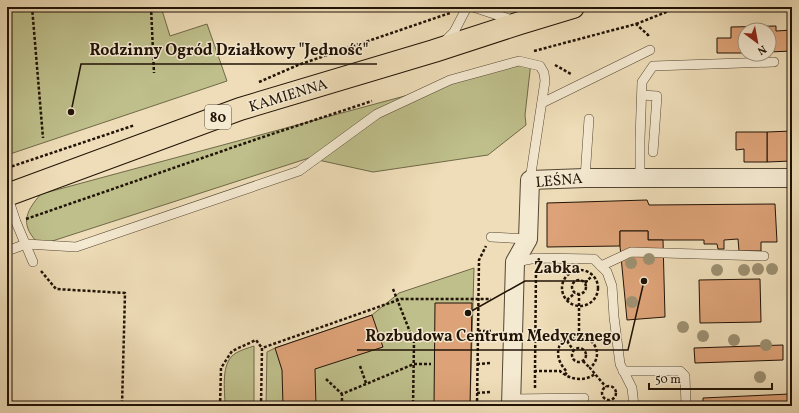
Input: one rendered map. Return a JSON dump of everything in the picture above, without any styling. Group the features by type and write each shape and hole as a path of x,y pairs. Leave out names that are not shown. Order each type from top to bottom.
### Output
{"main road":[{"name":"KAMIENNA","path":"7,195 240,109 434,52 573,7"}],"street":[{"name":"LEŚNA","path":"511,402 515,262 528,239 530,180 585,178 792,178"}],"lane":[{"path":"434,52 454,32 467,7"},
{"path":"473,7 520,23"},
{"path":"542,103 592,77 650,50"},
{"path":"7,251 26,244 76,247 299,171 377,114 450,80 519,61 540,66 544,73 545,81 530,180"},
{"path":"640,178 642,82 653,66 774,62"},
{"path":"642,95 657,96 653,152"},
{"path":"585,178 589,119"},
{"path":"7,195 16,222 33,262"},
{"path":"491,237 528,239"},
{"path":"601,266 631,252 764,256"},
{"path":"515,262 536,258 594,259 607,272 612,286 620,364 632,388 634,406"},
{"path":"623,371 680,371 685,376 686,406"},
{"path":"511,402 584,398"}],"path":[{"path":"32,7 43,138"},
{"path":"151,7 154,73"},
{"path":"529,52 636,24 679,7"},
{"path":"636,24 648,34 650,50"},
{"path":"552,64 573,75 592,77"},
{"path":"16,222 260,138 377,100"},
{"path":"477,406 479,260 491,237"},
{"path":"536,258 535,371 560,371 564,375 577,380 585,379 595,374"},
{"path":"33,262 56,289 125,293 122,406"},
{"path":"580,271 586,272 592,276 597,284 598,290 593,300 588,304 579,306 571,304 563,295 563,284 569,274 580,271"},
{"path":"585,283 592,276"},
{"path":"580,294 575,292 572,286 574,282 581,280 585,283"},
{"path":"580,294 584,293 586,289 585,283"},
{"path":"393,289 414,342 413,406"},
{"path":"567,300 575,292"},
{"path":"579,336 580,294"},
{"path":"262,348 398,300 491,300"},
{"path":"478,331 491,331"},
{"path":"564,375 567,372 562,366 557,352 563,339 567,341 573,337 579,336 587,338 593,342 596,348 597,356 595,364 590,368"},
{"path":"220,406 221,368 232,351 256,340 262,348 261,406"},
{"path":"567,341 574,351"},
{"path":"574,351 581,348 585,351 586,358 583,361"},
{"path":"574,351 572,355 573,359 577,362 583,361"},
{"path":"583,361 606,387"},
{"path":"477,364 491,363"},
{"path":"342,394 414,364 431,364"},
{"path":"360,366 366,383"},
{"path":"326,379 342,394 342,406"},
{"path":"610,386 616,391 615,397 609,400 602,395 602,390 610,386"},
{"path":"477,393 490,392"},
{"path":"609,400 609,406"}],"green space":[{"path":"7,7 161,7 170,36 207,24 227,81 7,155"},
{"path":"531,62 525,115 526,125 488,155 373,172 309,158 40,245 29,232 27,226 28,213 41,194"},
{"path":"474,268 470,406 266,406 267,352 372,315 399,293"},
{"path":"254,346 254,406 225,406 224,377 228,363 231,357 236,353"}],"building":[{"path":"731,27 737,27 737,53 717,53 717,38 731,38"},
{"path":"792,30 792,51 777,52 777,31"},
{"path":"792,131 791,161 767,162 767,132"},
{"path":"736,132 767,132 767,162 744,162 744,149 736,150"},
{"path":"647,200 649,205 775,204 777,242 761,242 761,251 739,251 738,239 724,240 724,249 718,249 717,244 704,244 704,240 648,240 648,231 620,231 620,246 547,247 547,203"},
{"path":"620,231 648,231 648,240 663,240 665,317 627,320"},
{"path":"760,279 761,322 700,323 699,280"},
{"path":"435,303 472,303 470,406 434,406"},
{"path":"372,315 383,347 315,369 316,406 283,406 282,370 275,348"},
{"path":"783,345 783,360 695,363 694,348"},
{"path":"790,394 790,406 703,406 703,398"},
{"path":"587,403 587,406 552,406 552,405"}],"place":[{"name":"Rodzinny Ogród Działkowy \"Jedność\"","path":"71,112"},
{"name":"Rozbudowa Centrum Medycznego","path":"644,281"},
{"name":"Żabka","path":"468,313"}]}
